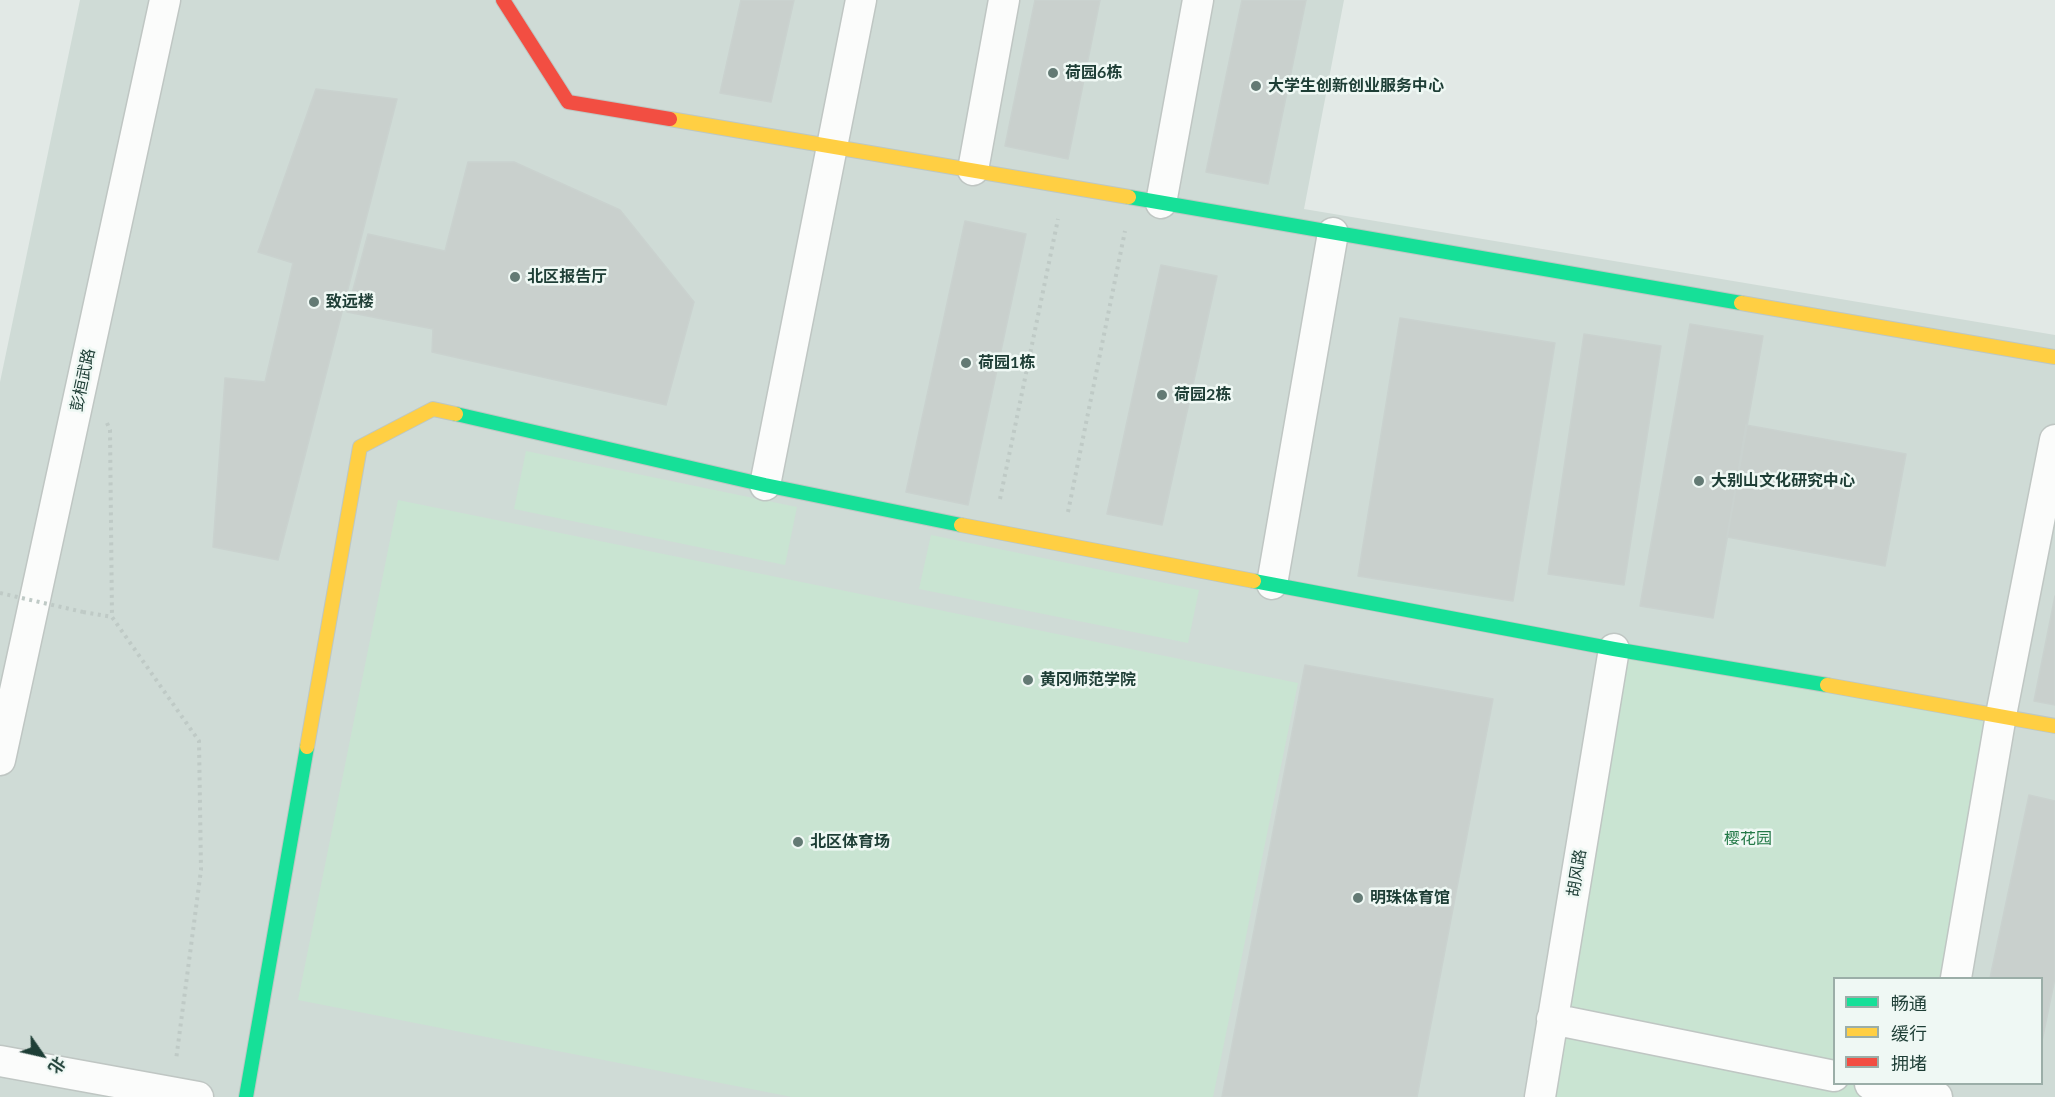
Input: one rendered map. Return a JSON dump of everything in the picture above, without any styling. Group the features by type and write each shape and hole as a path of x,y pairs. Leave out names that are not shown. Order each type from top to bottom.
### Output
{"street":[{"name":"彭桓武路","path":"0,760 165,0"},
{"path":"503,0 568,102 2055,357"},
{"path":"765,484 861,0"},
{"path":"974,170 1004,0"},
{"path":"1161,203 1198,0"},
{"path":"1272,584 1334,233"},
{"path":"246,1097 360,447 433,409 765,484 993,532 1614,649 2055,726"},
{"path":"1956,977 2001,715 2055,440"},
{"name":"胡风路","path":"1540,1097 1614,649"},
{"path":"1552,1019 1833,1076"},
{"path":"0,1061 185,1095"},
{"path":"1879,1085 1936,1097"}],"path":[{"path":"993,532 1065,186"},
{"path":"1061,544 1131,198"},
{"path":"84,376 110,430 112,617 199,741 201,870 185,1095"},
{"path":"0,592 112,617"}],"shaded area":[{"name":"黄冈师范学院","path":"80,0 1344,0 1304,209 2055,335 2055,1097 0,1097 0,382"}],"green space":[{"path":"526,451 797,507 785,565 514,509"},
{"name":"北区体育场","path":"398,500 1298,683 1213,1097 792,1097 298,1000"},
{"path":"931,535 1199,590 1188,643 919,589"},
{"name":"樱花园","path":"1614,649 2001,715 1956,977 1833,977 1833,1085 1938,1085 1936,1097 1540,1097"}],"building":[{"path":"741,0 794,0 771,102 720,93"},
{"name":"荷园6栋","path":"1035,0 1100,0 1068,159 1005,146"},
{"name":"大学生创新创业服务中心","path":"1242,0 1306,0 1268,184 1206,172"},
{"name":"致远楼","path":"316,89 397,99 278,560 213,547 225,378 265,382 293,263 258,252"},
{"name":"北区报告厅","path":"468,162 514,162 620,210 694,302 666,405 432,352 433,329 347,312 368,234 445,251"},
{"name":"荷园1栋","path":"965,221 1026,234 968,505 906,492"},
{"name":"荷园2栋","path":"1161,265 1217,276 1162,525 1107,514"},
{"path":"1400,318 1555,343 1513,601 1358,576"},
{"name":"大别山文化研究中心","path":"1690,324 1763,336 1713,618 1640,606"},
{"path":"1584,334 1661,346 1624,585 1548,574"},
{"path":"1746,425 1906,454 1885,566 1727,537"},
{"path":"2055,596 2055,705 2034,701"},
{"name":"明珠体育馆","path":"1305,665 1493,699 1417,1097 1222,1097"},
{"path":"2029,795 2055,801 2055,978 2043,1036 2043,977 1990,977"}],"traffic: fast":[{"path":"1129,197 1741,303"},
{"path":"456,414 765,485 961,525"},
{"path":"1254,581 1614,649 1827,685"},
{"path":"246,1097 307,747"}],"traffic: slow":[{"path":"670,119 1129,197"},
{"path":"1741,303 2055,357"},
{"path":"307,747 360,447 433,409 456,414"},
{"path":"961,525 1254,581"},
{"path":"1827,685 2055,726"}],"traffic: jam":[{"path":"503,0 568,102 670,119"}],"place":[{"name":"荷园6栋","path":"1053,73"},
{"name":"大学生创新创业服务中心","path":"1256,86"},
{"name":"北区报告厅","path":"515,277"},
{"name":"致远楼","path":"314,302"},
{"name":"荷园1栋","path":"966,363"},
{"name":"荷园2栋","path":"1162,395"},
{"name":"大别山文化研究中心","path":"1699,481"},
{"name":"黄冈师范学院","path":"1028,680"},
{"name":"北区体育场","path":"798,842"},
{"name":"明珠体育馆","path":"1358,898"}]}
